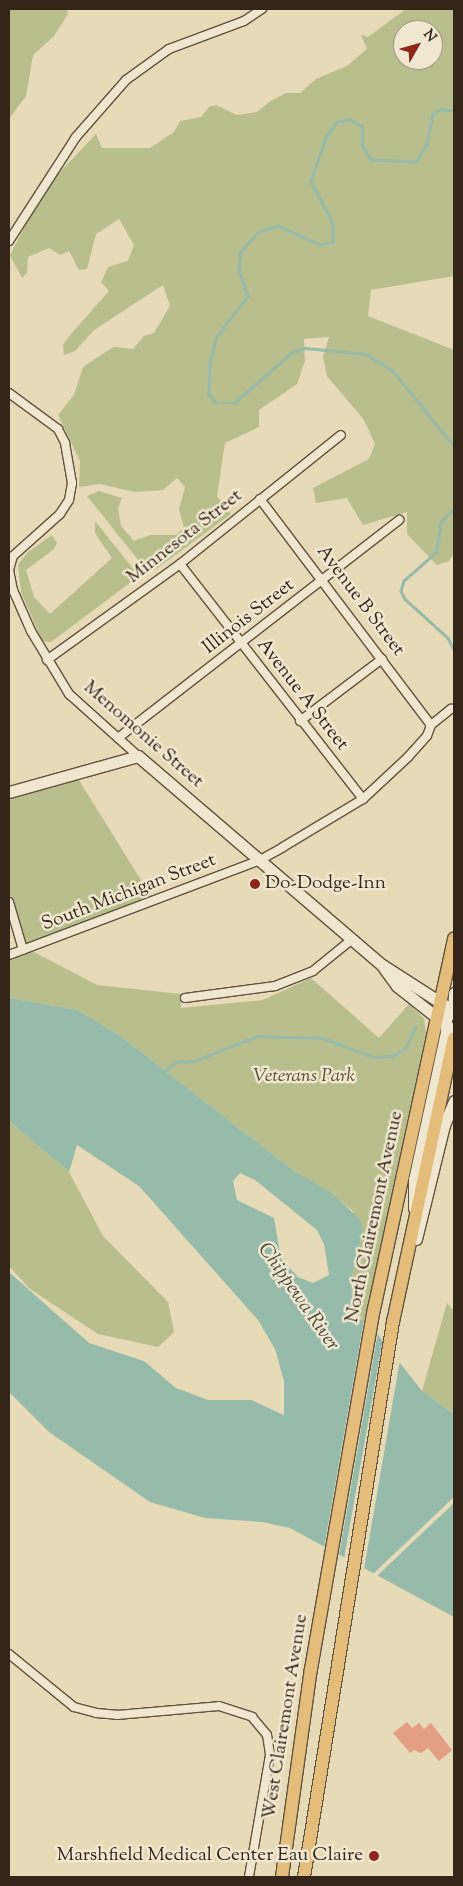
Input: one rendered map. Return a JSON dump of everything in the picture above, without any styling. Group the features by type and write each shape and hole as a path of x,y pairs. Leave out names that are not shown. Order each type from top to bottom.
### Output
{"main road":[{"path":"9,792 138,756"},
{"name":"Menomonie Street","path":"138,756 382,965 439,1000 453,1011"},
{"name":"North Clairemont Avenue","path":"324,1593 374,1309 435,1017 454,939"},
{"name":"Menomonie Street","path":"382,965 398,986 435,1017 452,1027"},
{"path":"414,1217 414,1180 452,1027 454,993"},
{"path":"439,1000 452,1027"},
{"name":"North Clairemont Avenue","path":"304,1877 344,1608 393,1322 414,1217 454,1038"},
{"path":"404,1274 421,1223 446,1116 454,1101"},
{"name":"West Clairemont Avenue","path":"282,1877 288,1825 324,1593"},
{"path":"288,1825 291,1877"}],"street":[{"path":"9,241 76,137 126,80 169,50 244,21 262,9"},
{"name":"Menomonie Street","path":"9,394 58,430 65,443 72,471 72,488 66,507 11,561 13,590 47,660 70,694 138,756"},
{"name":"Minnesota Street","path":"47,660 180,564 341,435"},
{"name":"Avenue B Street","path":"260,499 431,725"},
{"name":"Illinois Street","path":"118,738 399,520"},
{"name":"Avenue A Street","path":"180,564 300,721 363,798"},
{"path":"300,721 382,659"},
{"name":"South Michigan Street","path":"9,955 260,860 363,798 419,745 431,725 451,709"},
{"path":"9,902 23,950"},
{"path":"185,998 276,986 313,971 352,940"},
{"path":"9,1654 74,1707 96,1713 118,1715 219,1706 252,1717 267,1735 270,1755 249,1877"}],"green space":[{"path":"9,9 67,9 68,14 54,36 33,55 26,96 9,119"},
{"path":"406,9 454,9 454,276 371,290 368,316 454,350 454,553 449,561 437,565 407,534 407,512 363,525 347,498 316,503 313,488 369,459 375,444 364,420 327,376 323,357 329,337 304,339 305,361 297,384 259,410 259,427 225,443 217,496 231,514 155,570 147,571 87,496 99,491 122,498 118,509 121,526 134,541 150,535 176,535 184,528 179,509 185,487 177,478 163,490 135,492 100,484 79,487 80,461 58,415 74,395 83,367 113,347 133,349 144,336 154,333 170,306 163,285 94,330 75,351 64,355 63,345 109,291 101,282 108,267 128,261 134,245 119,219 96,234 87,269 79,270 69,251 60,255 49,248 28,257 27,273 22,278 10,255 45,188 96,134 102,148 150,148 174,132 180,121 201,117 209,107 216,105 237,115 257,112 269,102 286,93 300,93 316,79 347,66 367,49 361,35 368,37"},
{"path":"95,521 139,576 51,642 42,641 21,592 18,565 28,552 52,535 57,543 54,549 26,570 34,597 50,614 112,558 95,533"},
{"path":"77,777 154,901 23,950 9,902 9,792"},
{"name":"Veterans Park","path":"32,951 97,985 181,994 181,1008 263,1000 311,978 379,1038 409,1004 424,1018 426,1033 364,1323 352,1302 351,1281 363,1231 352,1210 294,1171 122,1037 78,1010 9,998 9,961"},
{"path":"9,1121 69,1172 103,1236 168,1302 174,1332 158,1347 98,1334 30,1289 9,1266"},
{"path":"447,1303 454,1311 454,1414 422,1391"}],"water":[{"name":"Chippewa River","path":"9,998 78,1010 122,1037 294,1171 330,1192 360,1219 363,1231 351,1281 355,1313 378,1335 422,1391 454,1414 454,1617 290,1528 262,1522 205,1518 150,1502 49,1432 9,1392 9,1272 89,1343 144,1361 176,1388 208,1400 251,1400 284,1415 284,1381 275,1349 258,1320 139,1186 77,1145 69,1172 9,1121","holes":["240,1173 255,1180 317,1230 324,1244 329,1275 313,1283 298,1277 281,1259 274,1218 237,1200 233,1181"]}],"pier":[{"path":"364,1320 378,1332 339,1556 324,1548"},
{"path":"383,1338 400,1360 364,1569 344,1559"},
{"path":"454,1497 454,1503 377,1576 373,1574"}],"building":[{"path":"407,1722 412,1728 419,1723 424,1729 431,1723 452,1750 439,1761 428,1748 421,1753 414,1750 410,1753 393,1733"}],"waterway":[{"path":"454,111 441,110 433,114 427,145 416,162 371,160 362,146 362,127 350,120 337,122 326,138 311,181 333,223 333,242 320,245 278,226 258,233 241,251 239,269 248,296 217,337 210,363 209,394 216,403 234,403 292,352 305,348 366,354 393,371 454,446"},
{"path":"454,509 441,522 437,552 404,581 401,591 405,599 448,638 454,650"},
{"path":"165,1071 176,1062 194,1061 258,1036 322,1038 374,1057 392,1056 406,1048 415,1027"}],"place":[{"name":"Do-Dodge-Inn","path":"255,884"},
{"name":"Marshfield Medical Center Eau Claire","path":"374,1856"}]}
